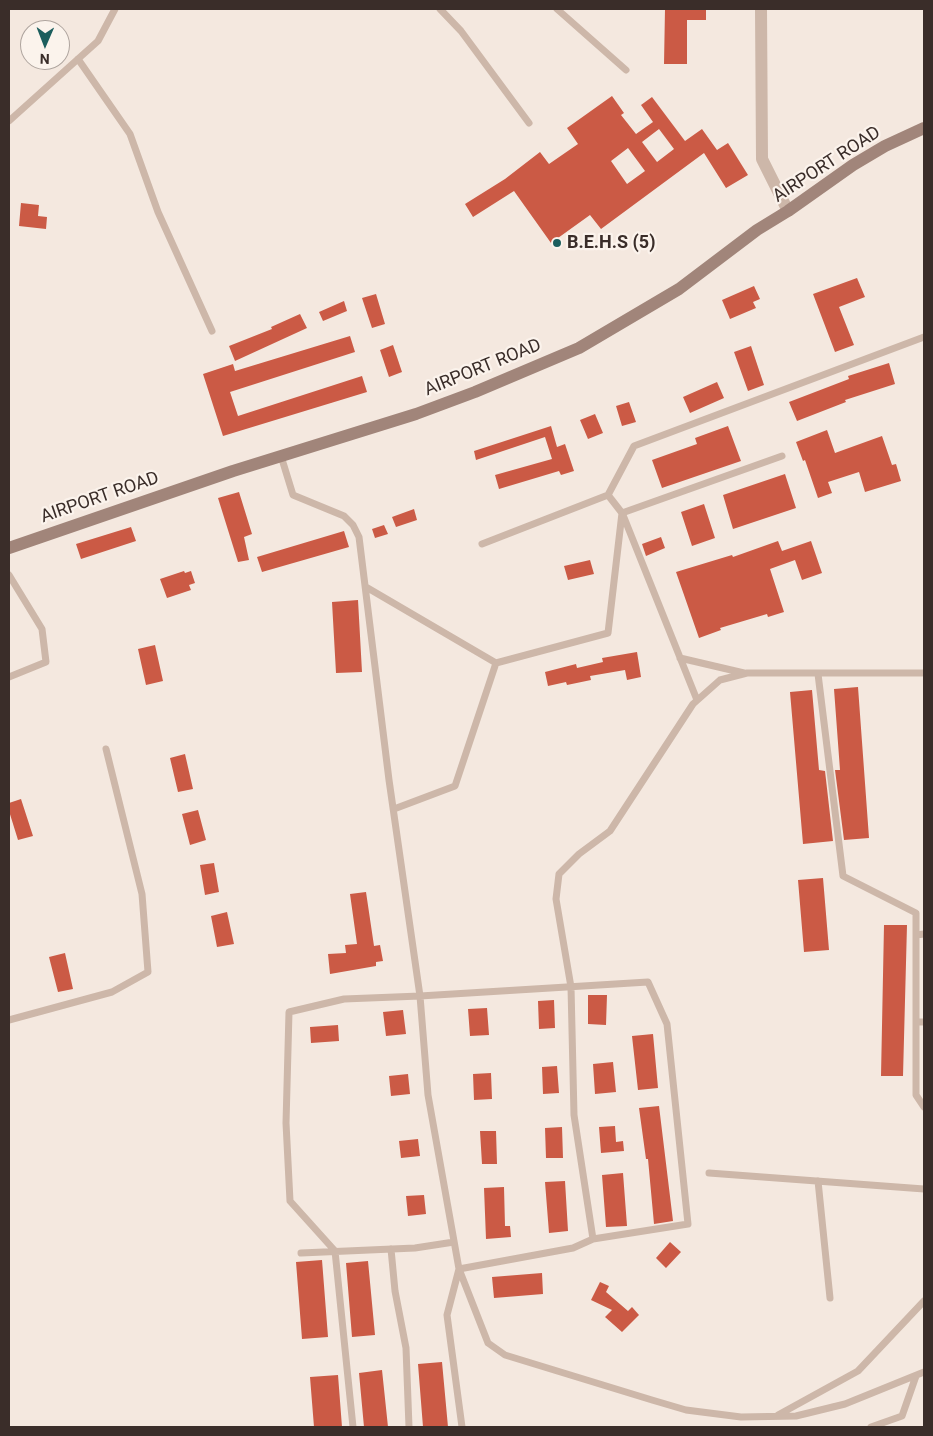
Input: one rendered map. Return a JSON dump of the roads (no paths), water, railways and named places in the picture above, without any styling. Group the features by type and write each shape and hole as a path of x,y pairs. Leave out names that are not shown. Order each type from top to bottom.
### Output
{"main road":[{"name":"AIRPORT ROAD","path":"9,548 281,456 416,414 475,392 579,348 679,289 757,230 788,211 852,165 885,146 924,128"}],"street":[{"path":"761,9 762,159 788,211"}],"lane":[{"path":"9,121 98,41 115,9"},
{"path":"440,9 461,31 529,123"},
{"path":"557,9 626,70"},
{"path":"78,59 130,134 158,212 212,331"},
{"path":"482,544 608,495 634,446 924,337"},
{"path":"281,456 293,495 344,516 353,525 359,537 420,996 428,1095 459,1269 488,1343 505,1355 686,1410 741,1417 796,1416 845,1404 924,1372"},
{"path":"622,513 782,456"},
{"path":"608,495 622,513 697,700"},
{"path":"366,587 496,663 608,633 622,513"},
{"path":"9,575 42,629 46,662 9,677"},
{"path":"680,658 747,674"},
{"path":"394,809 455,786 496,663"},
{"path":"593,1239 574,1115 571,987 556,899 559,874 579,854 610,831 697,700 720,680 747,674 924,673"},
{"path":"818,674 843,876 916,912 916,1095 924,1107"},
{"path":"9,1020 112,992 148,972 142,894 106,749"},
{"path":"916,935 924,934"},
{"path":"353,1427 335,1251 290,1201 286,1123 289,1012 344,999 648,982 667,1024 688,1224 593,1239 573,1248 459,1269"},
{"path":"916,1022 924,1022"},
{"path":"709,1173 924,1189"},
{"path":"818,1181 830,1298"},
{"path":"301,1253 391,1249 454,1242"},
{"path":"391,1249 395,1291 406,1348 409,1427"},
{"path":"459,1269 447,1315 462,1427"},
{"path":"775,1416 858,1371 924,1302"},
{"path":"871,1427 902,1416 916,1376"}],"place":[{"name":"B.E.H.S (5)","path":"557,243"}]}
